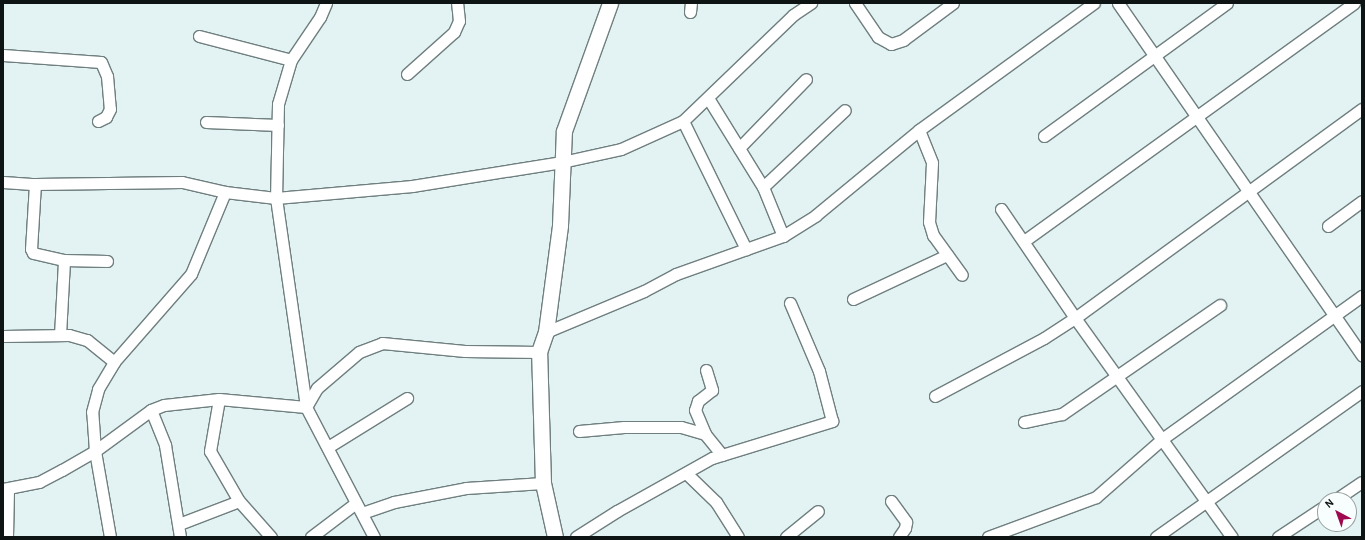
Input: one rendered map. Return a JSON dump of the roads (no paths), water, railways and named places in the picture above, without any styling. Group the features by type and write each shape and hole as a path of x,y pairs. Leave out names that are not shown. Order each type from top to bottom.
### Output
{"street":[{"path":"326,3 320,17 291,60 278,104 276,198 306,407 374,537"},
{"path":"407,74 457,28 457,3"},
{"path":"555,537 543,483 539,352 546,332 560,225 564,131 610,3"},
{"path":"3,182 35,184 182,182 225,192 276,198 412,186 562,162 621,149 683,121 793,15 811,3"},
{"path":"855,3 878,37 891,44 903,40 953,3"},
{"path":"546,332 644,291 676,274 783,236 816,214 919,130 1094,3"},
{"path":"1118,3 1362,356"},
{"path":"1044,136 1227,3"},
{"path":"1024,241 1354,3"},
{"path":"199,36 291,60"},
{"path":"3,55 101,62 107,76 110,109 106,117 98,121"},
{"path":"739,148 806,79"},
{"path":"708,98 763,187 783,236"},
{"path":"763,187 845,110"},
{"path":"934,396 1044,338 1074,318 1362,110"},
{"path":"683,121 746,249"},
{"path":"206,122 278,125"},
{"path":"919,130 932,163 929,222 933,235 962,275"},
{"path":"35,184 31,249 33,253 64,260 107,261"},
{"path":"110,537 95,451 92,412 98,389 114,362 191,274 225,192"},
{"path":"1328,226 1362,201"},
{"path":"1001,209 1024,241 1074,318 1232,537"},
{"path":"853,298 947,255"},
{"path":"60,334 64,260"},
{"path":"988,537 1096,497 1162,439 1362,296"},
{"path":"576,537 686,473 722,455 832,421 820,371 790,303"},
{"path":"1024,422 1062,414 1220,305"},
{"path":"3,336 60,334 87,340 114,362"},
{"path":"306,407 317,388 359,352 382,343 465,351 539,352"},
{"path":"706,370 712,390 698,401 695,410 705,434 722,455"},
{"path":"1156,537 1362,391"},
{"path":"328,447 407,398"},
{"path":"7,537 5,489 39,482 95,451 151,410 184,401 220,399 306,407"},
{"path":"220,399 210,451 239,501 271,537"},
{"path":"151,410 165,445 180,537"},
{"path":"579,431 624,427 681,426 705,434"},
{"path":"686,473 716,502 738,537"},
{"path":"1346,492 1362,482"},
{"path":"362,513 394,502 466,488 543,483"},
{"path":"179,524 239,501"},
{"path":"891,501 906,522 905,528 899,537"},
{"path":"311,537 356,502"},
{"path":"786,537 818,511"},
{"path":"1278,537 1317,511"}]}
